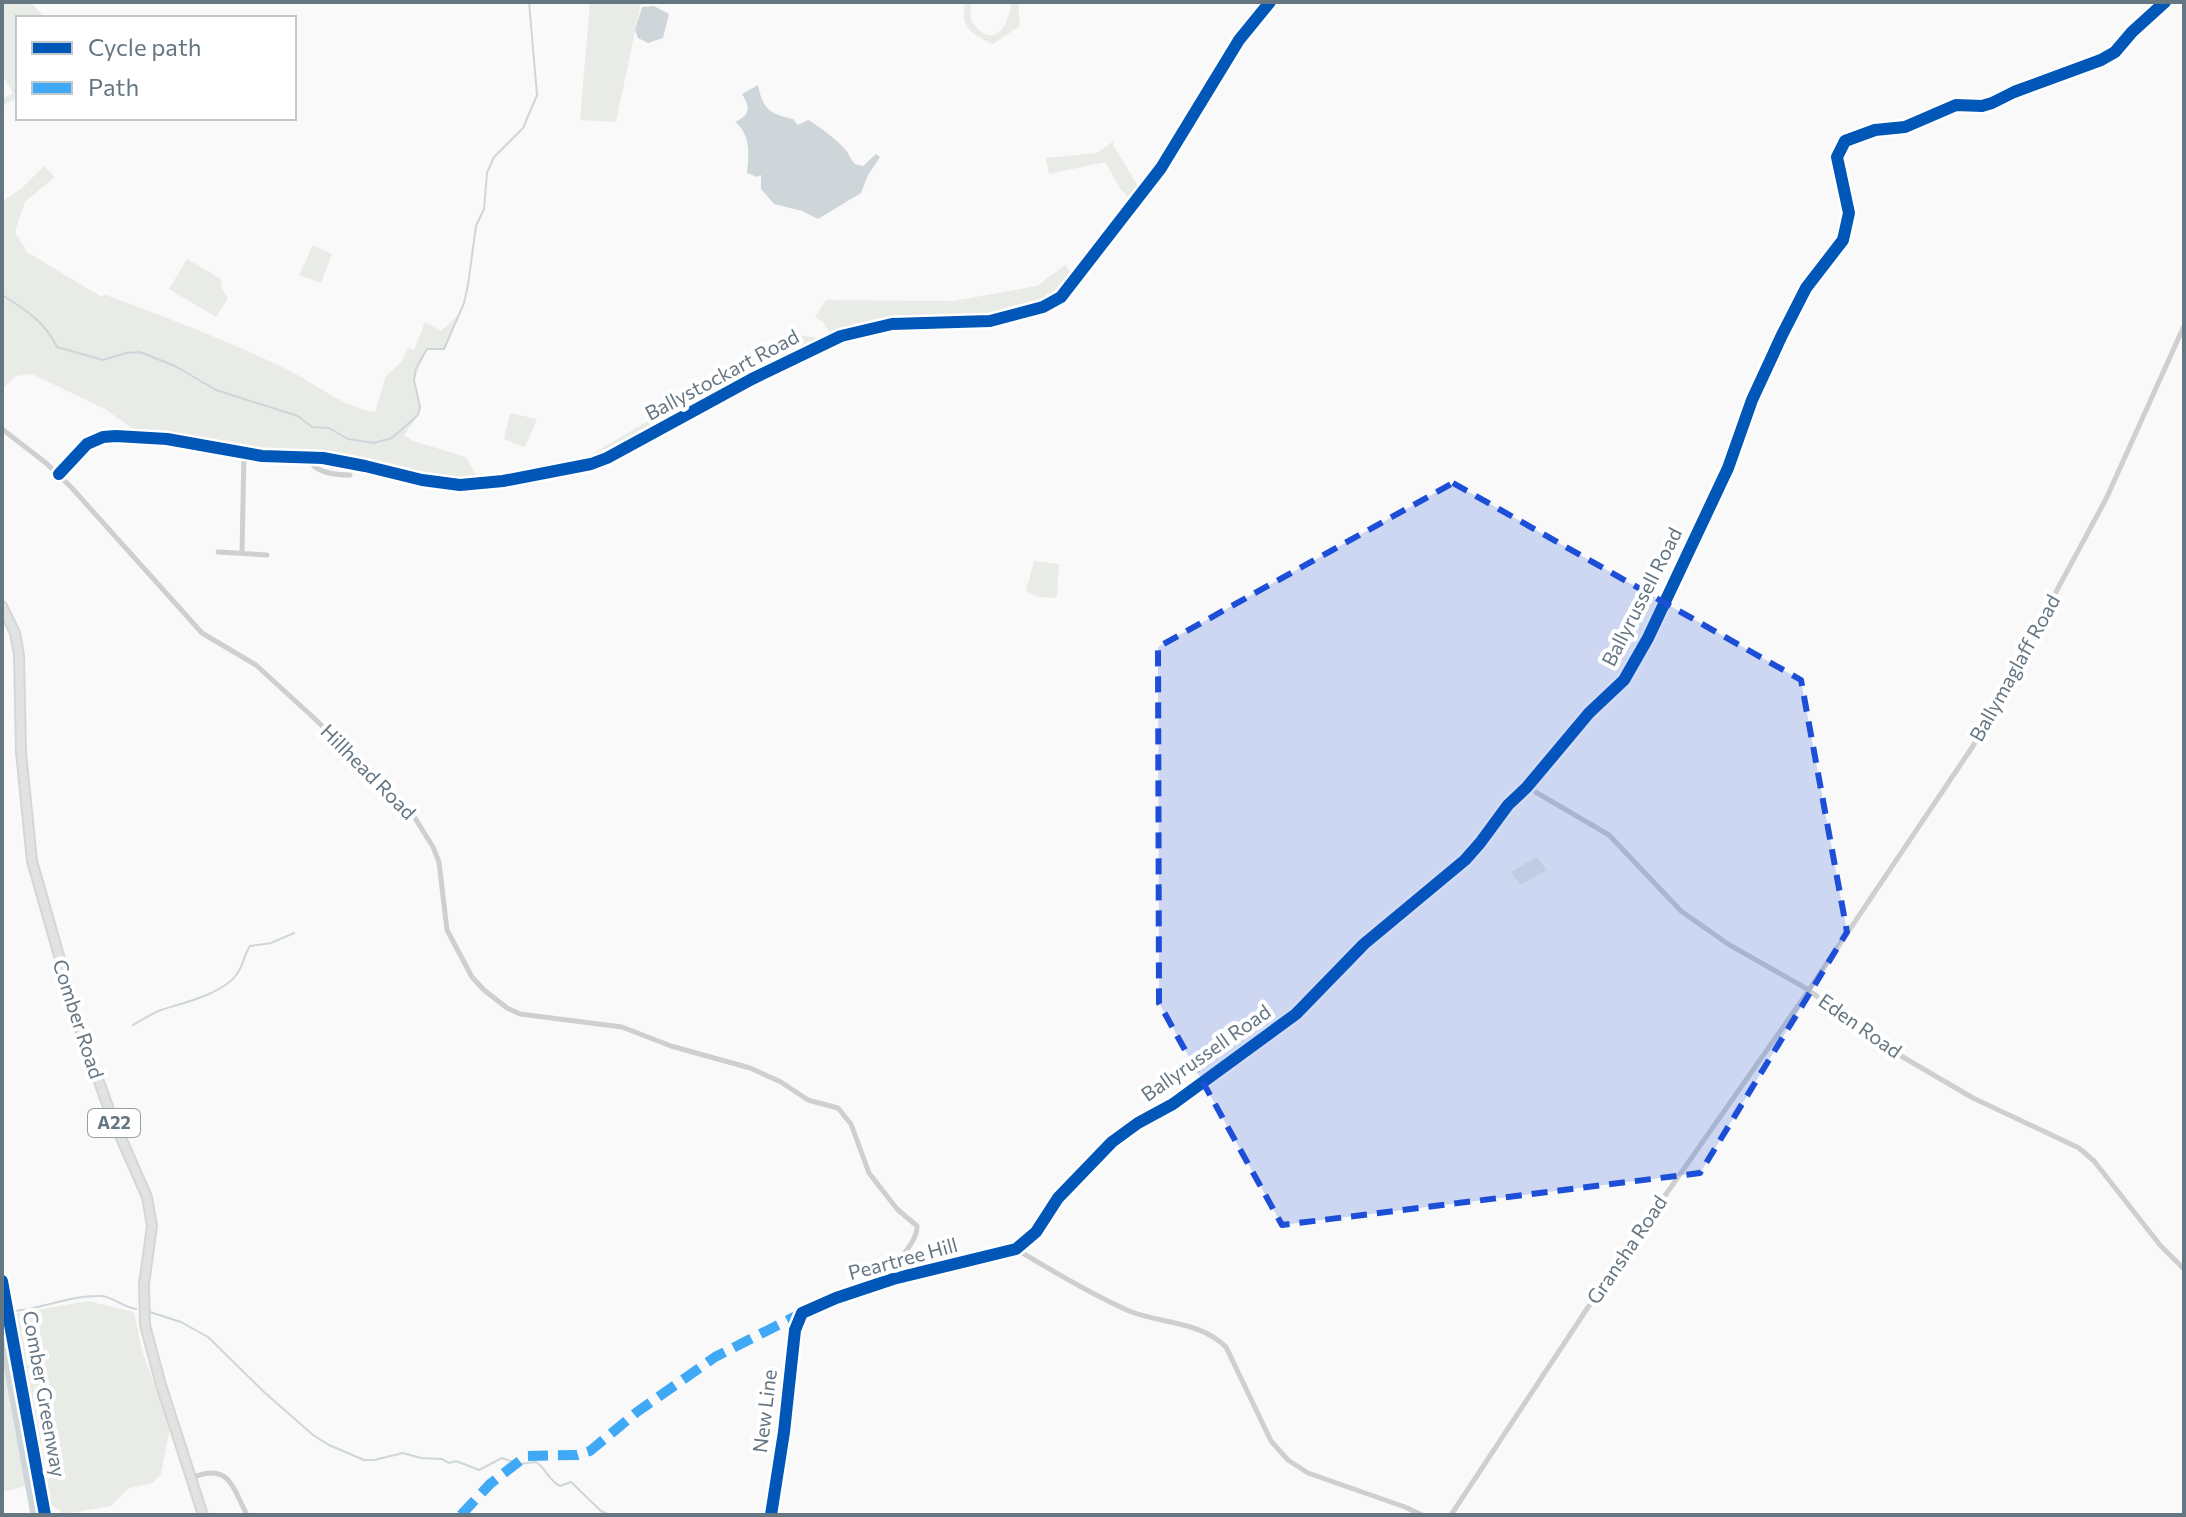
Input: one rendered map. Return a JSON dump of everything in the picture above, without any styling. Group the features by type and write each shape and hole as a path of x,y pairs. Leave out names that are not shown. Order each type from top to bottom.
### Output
{"highway":[{"name":"Comber Road","path":"2,606 15,633 19,655 21,752 32,861 79,1026 111,1115 147,1197 152,1226 144,1284 145,1325 203,1515"}],"street":[{"name":"Ballystockart Road","path":"59,474 87,444 103,437 167,439 244,453 312,457 460,485 503,481 591,464 841,336 892,324 990,321 1047,305 1061,297 1135,205 1175,148 1239,40 1270,2"},
{"name":"Ballyrussell Road","path":"1016,1249 1036,1232 1058,1198 1112,1142 1173,1104 1296,1014 1364,944 1465,860 1508,805 1589,713 1624,680 1648,638 1728,468 1752,400 1782,335 1806,288 1843,240 1849,213 1837,157 1845,141 1860,134 1905,127 1956,105 1992,103 2101,60 2115,52 2165,2"},
{"name":"Ballymaglaff Road","path":"1809,990 1973,746 2106,499 2184,326"},
{"name":"Hillhead Road","path":"2,429 59,474 197,628 217,644 256,665 415,818 439,862 447,930 452,942 472,977 494,998 520,1014 622,1027 671,1046 724,1059 781,1082 808,1100 843,1111 869,1173 897,1209 917,1226 916,1234 894,1270 893,1279"},
{"path":"242,553 244,453"},
{"path":"312,457 316,468 350,475"},
{"path":"218,552 267,555"},
{"name":"Eden Road","path":"1527,787 1609,835 1681,911 1698,924 1809,990 1884,1046 1960,1090 2079,1148 2094,1161 2160,1245 2184,1269"},
{"name":"Gransha Road","path":"1451,1515 1629,1246 1809,990"},
{"path":"1016,1249 1134,1313 1213,1336 1226,1347 1271,1441 1288,1460 1308,1473 1422,1515"},
{"name":"Peartree Hill","path":"802,1313 893,1279 1016,1249"},
{"name":"New Line","path":"771,1515 795,1330 802,1313"},
{"path":"191,1478 210,1471 223,1474 247,1515"}],"highlighted area":[{"path":"1453,483 1801,680 1847,932 1700,1173 1282,1225 1159,1003 1158,647"}],"shaded area":[{"path":"2,2 30,2 44,16 16,16 16,98 2,106 2,99 13,93 2,74"},
{"path":"590,2 641,2 616,122 580,120"},
{"path":"965,2 970,2 971,20 985,34 998,33 1003,28 1011,2 1018,2 1020,26 993,44 969,29 964,18"},
{"path":"654,6 669,14 663,38 648,43 638,38 635,30 642,7"},
{"path":"758,85 769,110 793,119 798,125 808,120 841,145 855,164 863,166 876,154 880,157 861,193 818,219 802,211 774,204 761,189 761,175 757,177 747,173 746,139 735,122 748,111 742,94"},
{"path":"1115,140 1113,145 1138,186 1145,190 1135,205 1120,188 1105,162 1049,174 1046,158 1097,153"},
{"path":"44,166 55,177 25,202 15,232 27,252 100,296 106,295 238,347 294,373 350,405 375,412 386,376 401,362 408,348 414,350 425,322 441,331 459,314 444,349 427,349 414,380 420,407 418,415 404,435 413,441 466,457 479,480 435,479 312,452 264,451 262,456 244,448 139,433 105,409 32,374 16,376 2,389 2,202 21,189"},
{"path":"313,245 332,254 321,283 299,275"},
{"path":"187,259 221,279 222,289 228,298 216,317 169,289"},
{"path":"1065,265 1076,278 1058,296 1015,316 991,320 891,322 831,337 824,323 815,317 826,300 953,301 1037,286"},
{"path":"790,334 818,338 821,343 605,456 575,464 709,385 751,364"},
{"path":"510,413 537,419 523,447 504,439"},
{"path":"1034,561 1059,564 1057,595 1054,598 1039,597 1026,591"},
{"path":"1536,857 1547,870 1520,885 1511,872"},
{"path":"88,1301 134,1312 142,1350 170,1428 161,1474 153,1483 129,1488 111,1506 64,1514 27,1486 2,1492 2,1316"}],"waterway":[{"path":"2,295 40,323 57,347 103,360 140,352 175,366 216,390 298,416 312,427 329,428 348,439 374,443 392,438 418,415 420,407 414,380 416,368 427,349 444,349 464,303 476,226 484,209 487,173 494,157 523,128 537,95 529,2"},
{"path":"133,1025 161,1010 222,987 237,974 250,946 271,943 294,933"},
{"path":"15,1311 101,1296 136,1309"},
{"path":"150,1312 181,1322 208,1337 264,1392 329,1445 364,1460 403,1453 442,1459 449,1463 456,1461 479,1470 502,1458 519,1464 536,1462 560,1486 571,1482 601,1511 610,1515"},
{"path":"2,1332 35,1515"}],"marked path":[{"path":"461,1515 490,1484 526,1456 577,1455 590,1451 637,1412 715,1357 802,1313"}],"cycle path":[{"path":"59,474 87,444 103,437 116,436 167,439 262,456 323,458 422,480 460,485 503,481 591,464 607,458 752,379 841,336 892,324 990,321 1043,307 1061,297 1161,168 1239,40 1270,2"},
{"path":"771,1515 795,1330 802,1313 893,1279 1016,1249 1036,1232 1058,1198 1112,1142 1173,1104 1296,1014 1364,944 1465,860 1508,805 1589,713 1624,680 1648,638 1728,468 1752,400 1782,335 1806,288 1843,240 1849,213 1837,157 1845,141 1875,130 1905,127 1956,105 1982,106 1992,103 2101,60 2115,52 2165,2"},
{"name":"Comber Greenway","path":"2,1281 45,1515"}]}
